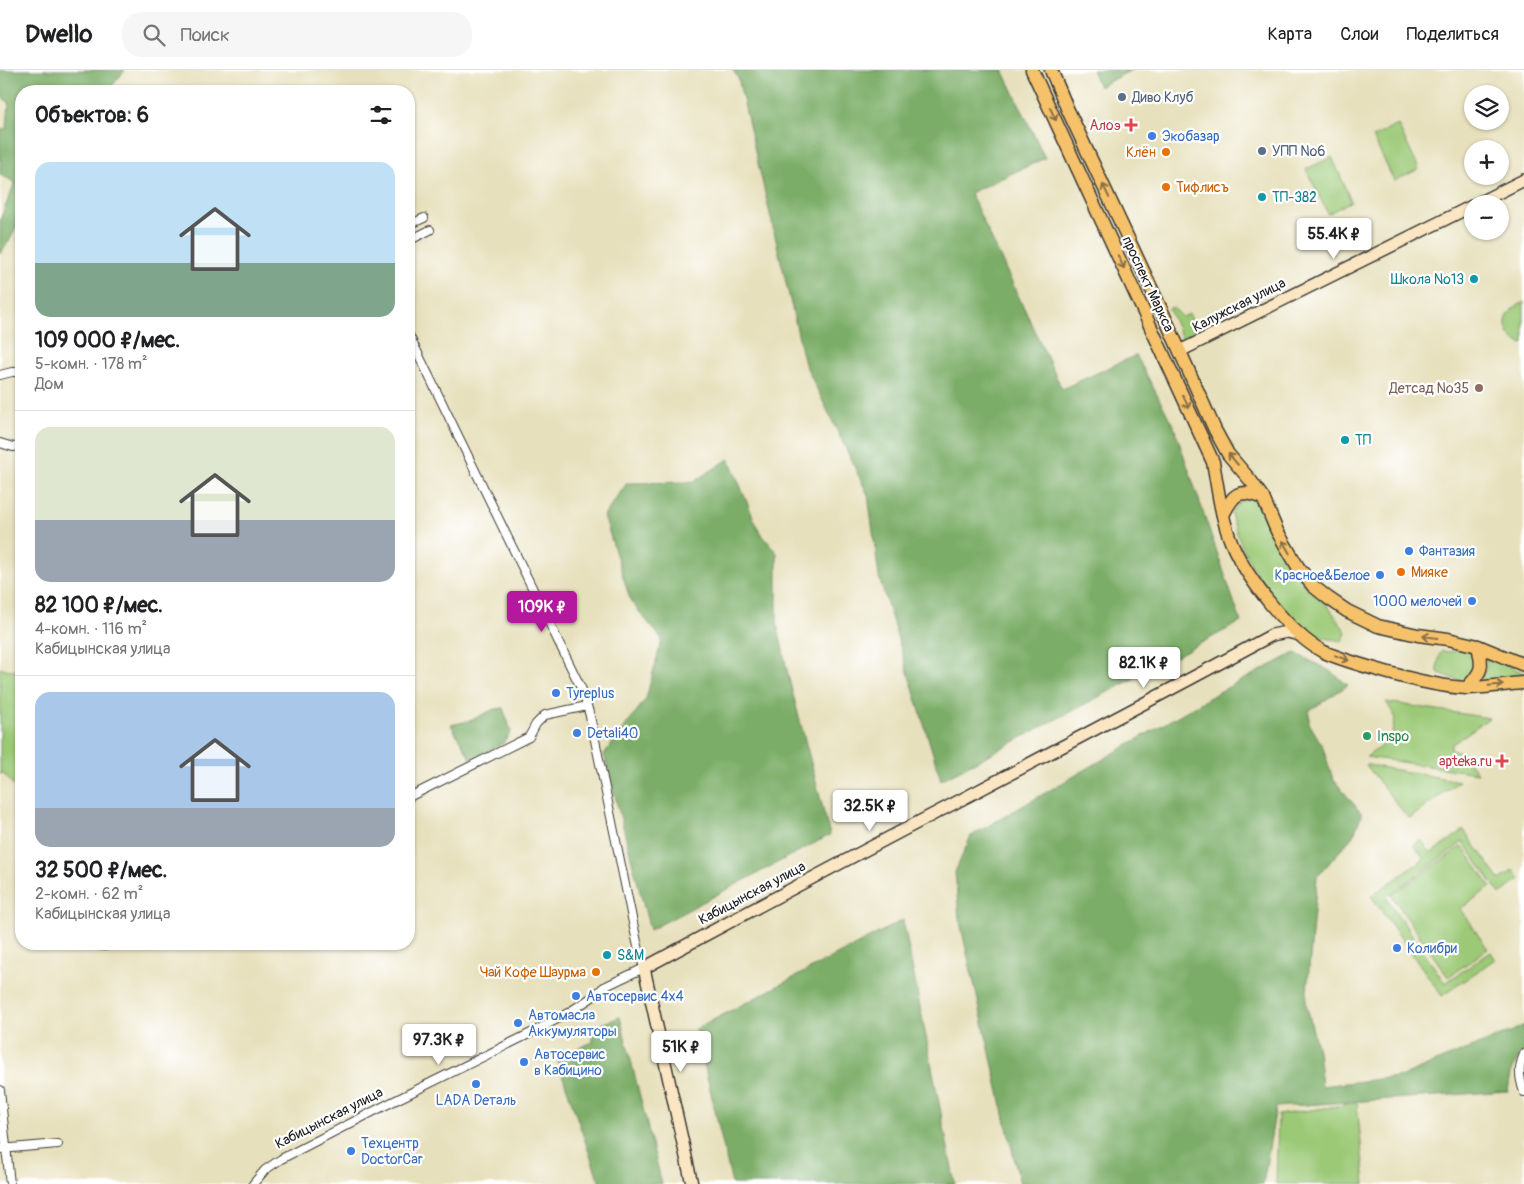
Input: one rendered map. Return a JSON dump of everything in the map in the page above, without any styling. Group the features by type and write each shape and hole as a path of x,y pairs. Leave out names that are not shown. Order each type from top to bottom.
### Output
{"main road":[{"name":"проспект Маркса","path":"1032,70 1213,462 1223,515 1232,544 1260,590 1300,635 1324,651 1354,662 1403,677 1467,688 1524,683"},
{"name":"проспект Маркса","path":"1051,70 1215,430 1228,454 1251,481 1262,498 1277,531 1298,567 1313,586 1347,611 1378,626 1478,646 1524,665"},
{"path":"1165,358 1180,351"},
{"path":"1223,515 1229,502 1235,496 1242,493 1250,493 1262,498"},
{"path":"1467,688 1479,675 1481,661 1478,646"}],"street":[{"path":"1494,195 1524,180"},
{"name":"Калужская улица","path":"1180,351 1464,210"},
{"path":"415,222 424,218"},
{"path":"415,239 430,230"},
{"path":"415,347 583,692 692,1184"},
{"path":"0,375 15,372"},
{"path":"0,443 15,447"},
{"path":"1272,636 1278,625 1280,614"},
{"path":"1272,636 1287,632 1300,635"},
{"name":"Кабицынская улица","path":"253,1184 265,1170 281,1159 535,1031 568,1013 604,987 644,968 1272,636"},
{"path":"415,794 529,736 536,724 545,715 587,706"},
{"path":"1524,1054 1519,1066 1524,1092"},
{"path":"0,1090 3,1149 10,1184"},
{"path":"3,1149 58,1144"}],"green space":[{"path":"0,70 125,70 113,85 15,85 15,182 0,175 0,130 7,128 9,102 0,97"},
{"path":"733,70 1003,70 1045,158 970,193 1062,389 1136,355 1174,427 1241,622 941,780 879,577 868,495 805,364 738,78"},
{"path":"1092,70 1131,70 1099,87"},
{"path":"1398,125 1419,169 1394,181 1373,137"},
{"path":"1332,157 1351,201 1328,214 1306,169"},
{"path":"15,182 15,229 0,254 0,220"},
{"path":"1524,302 1524,344 1510,336 1507,331 1506,321 1511,311"},
{"path":"1172,307 1183,317 1189,314 1201,335 1187,342 1183,341 1169,309"},
{"path":"729,459 759,531 777,553 777,623 789,679 830,835 650,930 604,754 646,699 662,639 631,602 604,516 627,483 693,482"},
{"path":"1250,498 1256,501 1276,544 1291,568 1308,589 1328,606 1346,632 1343,641 1309,634 1303,630 1279,605 1261,581 1246,555 1231,513 1241,500"},
{"path":"1462,649 1474,653 1475,657 1472,671 1465,681 1439,673 1437,669 1440,653 1442,651 1450,652"},
{"path":"1295,653 1330,671 1348,685 1309,711 1309,723 1322,745 1333,779 1362,814 1353,836 1317,877 1306,1003 1318,1051 1322,1086 1404,1076 1524,1025 1524,1051 1512,1068 1508,1091 1276,1107 1263,1184 1020,1184 959,918 955,872 971,836 1219,692"},
{"path":"1486,656 1524,673 1524,677 1480,681 1486,669"},
{"path":"0,668 15,671 15,787 3,773 0,774"},
{"path":"1386,702 1489,718 1451,745 1451,749 1462,752 1477,773 1366,757 1391,739 1395,716"},
{"path":"503,708 511,731 504,743 471,759 451,725 472,720 494,709"},
{"path":"1366,765 1459,781 1412,817 1408,818"},
{"path":"1464,830 1500,880 1514,870 1520,879 1500,894 1463,842 1386,897 1445,983 1491,952 1495,959 1442,996 1371,896 1424,859 1414,845 1421,840 1431,853"},
{"path":"1462,846 1491,887 1460,909 1488,949 1448,977 1391,895"},
{"path":"903,920 955,1184 732,1184 696,1029"},
{"path":"620,1017 662,1184 600,1184 556,1057 593,1042 592,1028"},
{"path":"1357,1103 1365,1184 1276,1184 1278,1115"}],"place":[{"name":"Диво Клуб","path":"1122,97"},
{"name":"Алоэ","path":"1131,125"},
{"name":"Экобазар","path":"1152,136"},
{"name":"УПП №6","path":"1262,151"},
{"name":"Клён","path":"1166,152"},
{"name":"Тифлисъ","path":"1166,187"},
{"name":"ТП-382","path":"1262,197"},
{"name":"Школа №13","path":"1474,279"},
{"name":"Детсад №35","path":"1479,388"},
{"name":"ТП","path":"1345,440"},
{"name":"Фантазия","path":"1409,551"},
{"name":"Мияке","path":"1401,572"},
{"name":"Красное&Белое","path":"1380,575"},
{"name":"1000 мелочей","path":"1472,601"},
{"name":"Tyreplus","path":"556,693"},
{"name":"Detali40","path":"577,733"},
{"name":"Inspo","path":"1367,736"},
{"name":"apteka.ru","path":"1502,761"},
{"name":"Колибри","path":"1397,948"},
{"name":"S&M","path":"607,955"},
{"name":"Чай Кофе Шаурма","path":"596,972"},
{"name":"Автосервис 4х4","path":"576,996"},
{"name":"Автомасла Аккумуляторы","path":"518,1023"},
{"name":"Автосервис в Кабицино","path":"524,1062"},
{"name":"LADA Dеталь","path":"476,1084"},
{"name":"Техцентр DoctorCar","path":"351,1151"}]}
